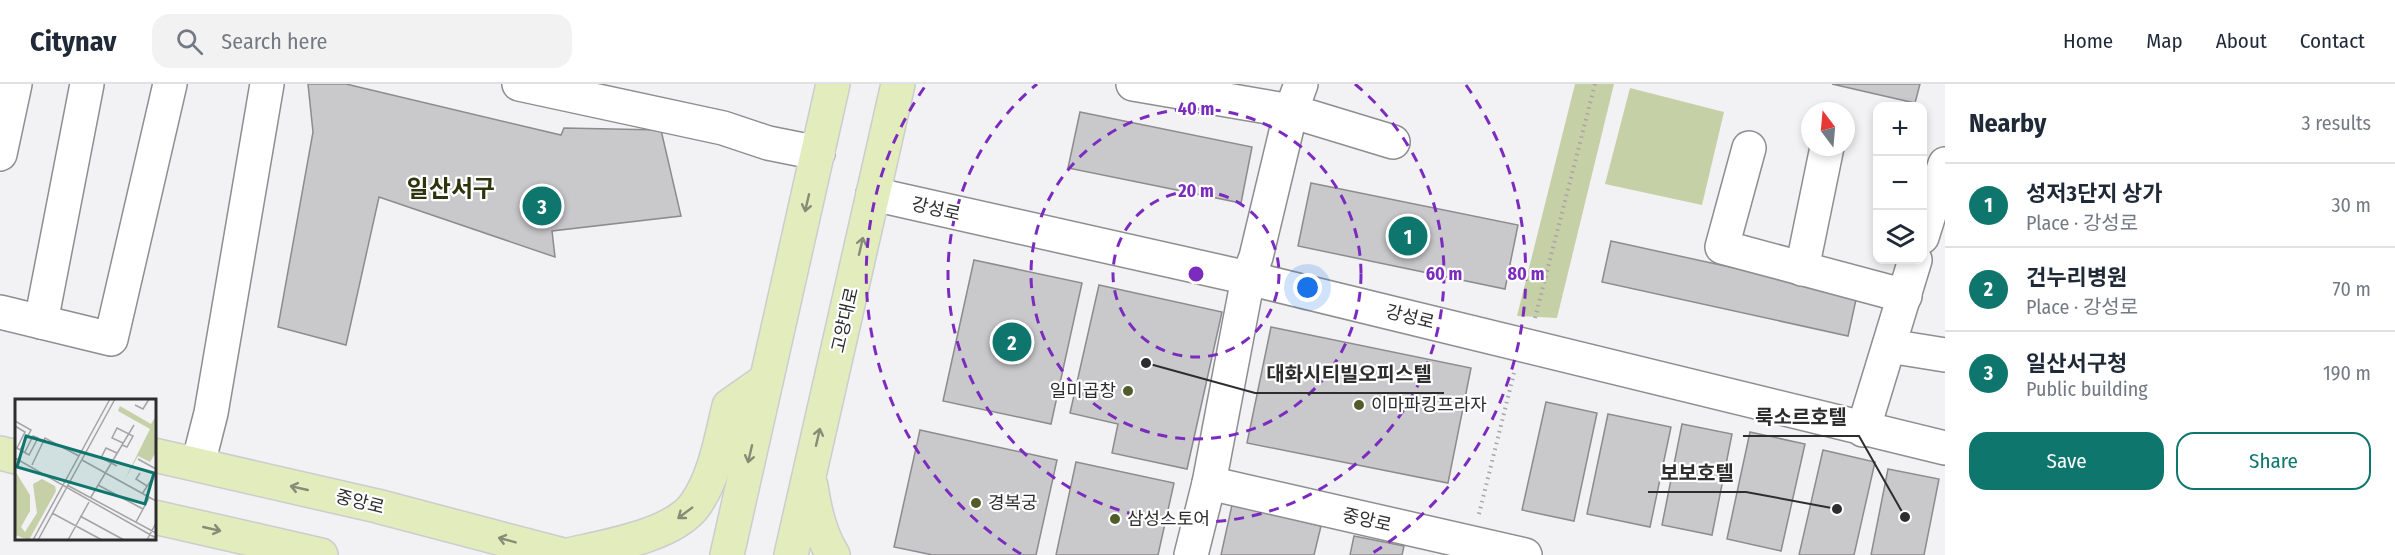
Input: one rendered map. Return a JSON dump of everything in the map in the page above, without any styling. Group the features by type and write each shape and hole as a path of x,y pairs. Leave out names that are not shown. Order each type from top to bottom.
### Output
{"main road":[{"path":"727,555 833,84"},
{"name":"고양대로","path":"791,555 898,84"},
{"path":"568,555 618,543 662,528 693,507 713,469 729,406 766,380"},
{"path":"0,453 15,457"},
{"name":"중앙로","path":"156,455 377,506 563,555"},
{"path":"809,476 815,512 825,541 833,555"},
{"path":"156,517 321,555"}],"street":[{"path":"0,154 15,84"},
{"path":"41,322 87,84"},
{"path":"0,312 111,339 170,84"},
{"path":"198,464 211,413 267,84"},
{"path":"519,84 723,128 768,143 818,153"},
{"path":"1133,84 1296,97 1393,142"},
{"path":"1191,555 1209,483 1248,278 1256,257 1296,97"},
{"path":"1749,148 1722,247 1905,296"},
{"path":"1802,269 1825,156"},
{"path":"1927,224 1945,164"},
{"name":"강성로","path":"873,194 1248,278 1863,430 1945,448"},
{"path":"1863,430 1915,264"},
{"path":"1889,346 1945,355"},
{"name":"중앙로","path":"1209,483 1525,555"}],"path":[{"path":"1531,321 1536,317 1595,84"},
{"path":"1479,515 1516,366"}],"green space":[{"path":"1575,84 1614,84 1557,318 1517,316"},
{"path":"1630,88 1724,112 1702,205 1605,184"}],"building":[{"path":"308,84 346,84 561,135 564,128 661,130 681,216 552,231 555,257 379,197 346,345 278,327 313,132"},
{"path":"1832,84 1920,84 1915,102"},
{"path":"1080,112 1252,147 1241,203 1068,168"},
{"path":"1311,183 1518,225 1505,289 1298,246"},
{"path":"1611,241 1857,295 1848,336 1602,282"},
{"path":"974,260 1082,283 1051,424 943,401"},
{"path":"1099,285 1222,312 1187,469 1112,453 1118,424 1070,413"},
{"name":"이마파킹프라자","path":"1271,327 1471,368 1448,483 1247,443"},
{"path":"1546,402 1597,413 1574,521 1522,510"},
{"path":"1608,414 1671,427 1650,527 1587,514"},
{"path":"1682,424 1732,434 1712,535 1662,525"},
{"name":"경복궁","path":"920,430 1057,460 1036,555 933,555 894,547"},
{"path":"1750,432 1805,444 1781,551 1727,539"},
{"path":"1823,450 1875,462 1854,555 1799,555"},
{"name":"삼성스토어","path":"1076,462 1174,483 1158,555 1056,555"},
{"path":"1888,469 1939,479 1924,555 1871,555"},
{"path":"1232,505 1321,526 1314,555 1221,555"},
{"path":"1354,536 1404,546 1402,555 1350,555"}],"place":[{"name":"일산서구청","path":"542,206"},
{"name":"성저3단지 상가","path":"1408,236"},
{"name":"건누리병원","path":"1012,342"},
{"name":"대화시티빌오피스텔","path":"1146,363"},
{"name":"일미곱창","path":"1128,391"},
{"name":"이마파킹프라자","path":"1359,405"},
{"name":"경복궁","path":"976,503"},
{"name":"보보호텔","path":"1837,509"},
{"name":"룩소르호텔","path":"1905,517"},
{"name":"삼성스토어","path":"1115,519"}],"district":[{"name":"일산서구","path":"451,189"}]}
